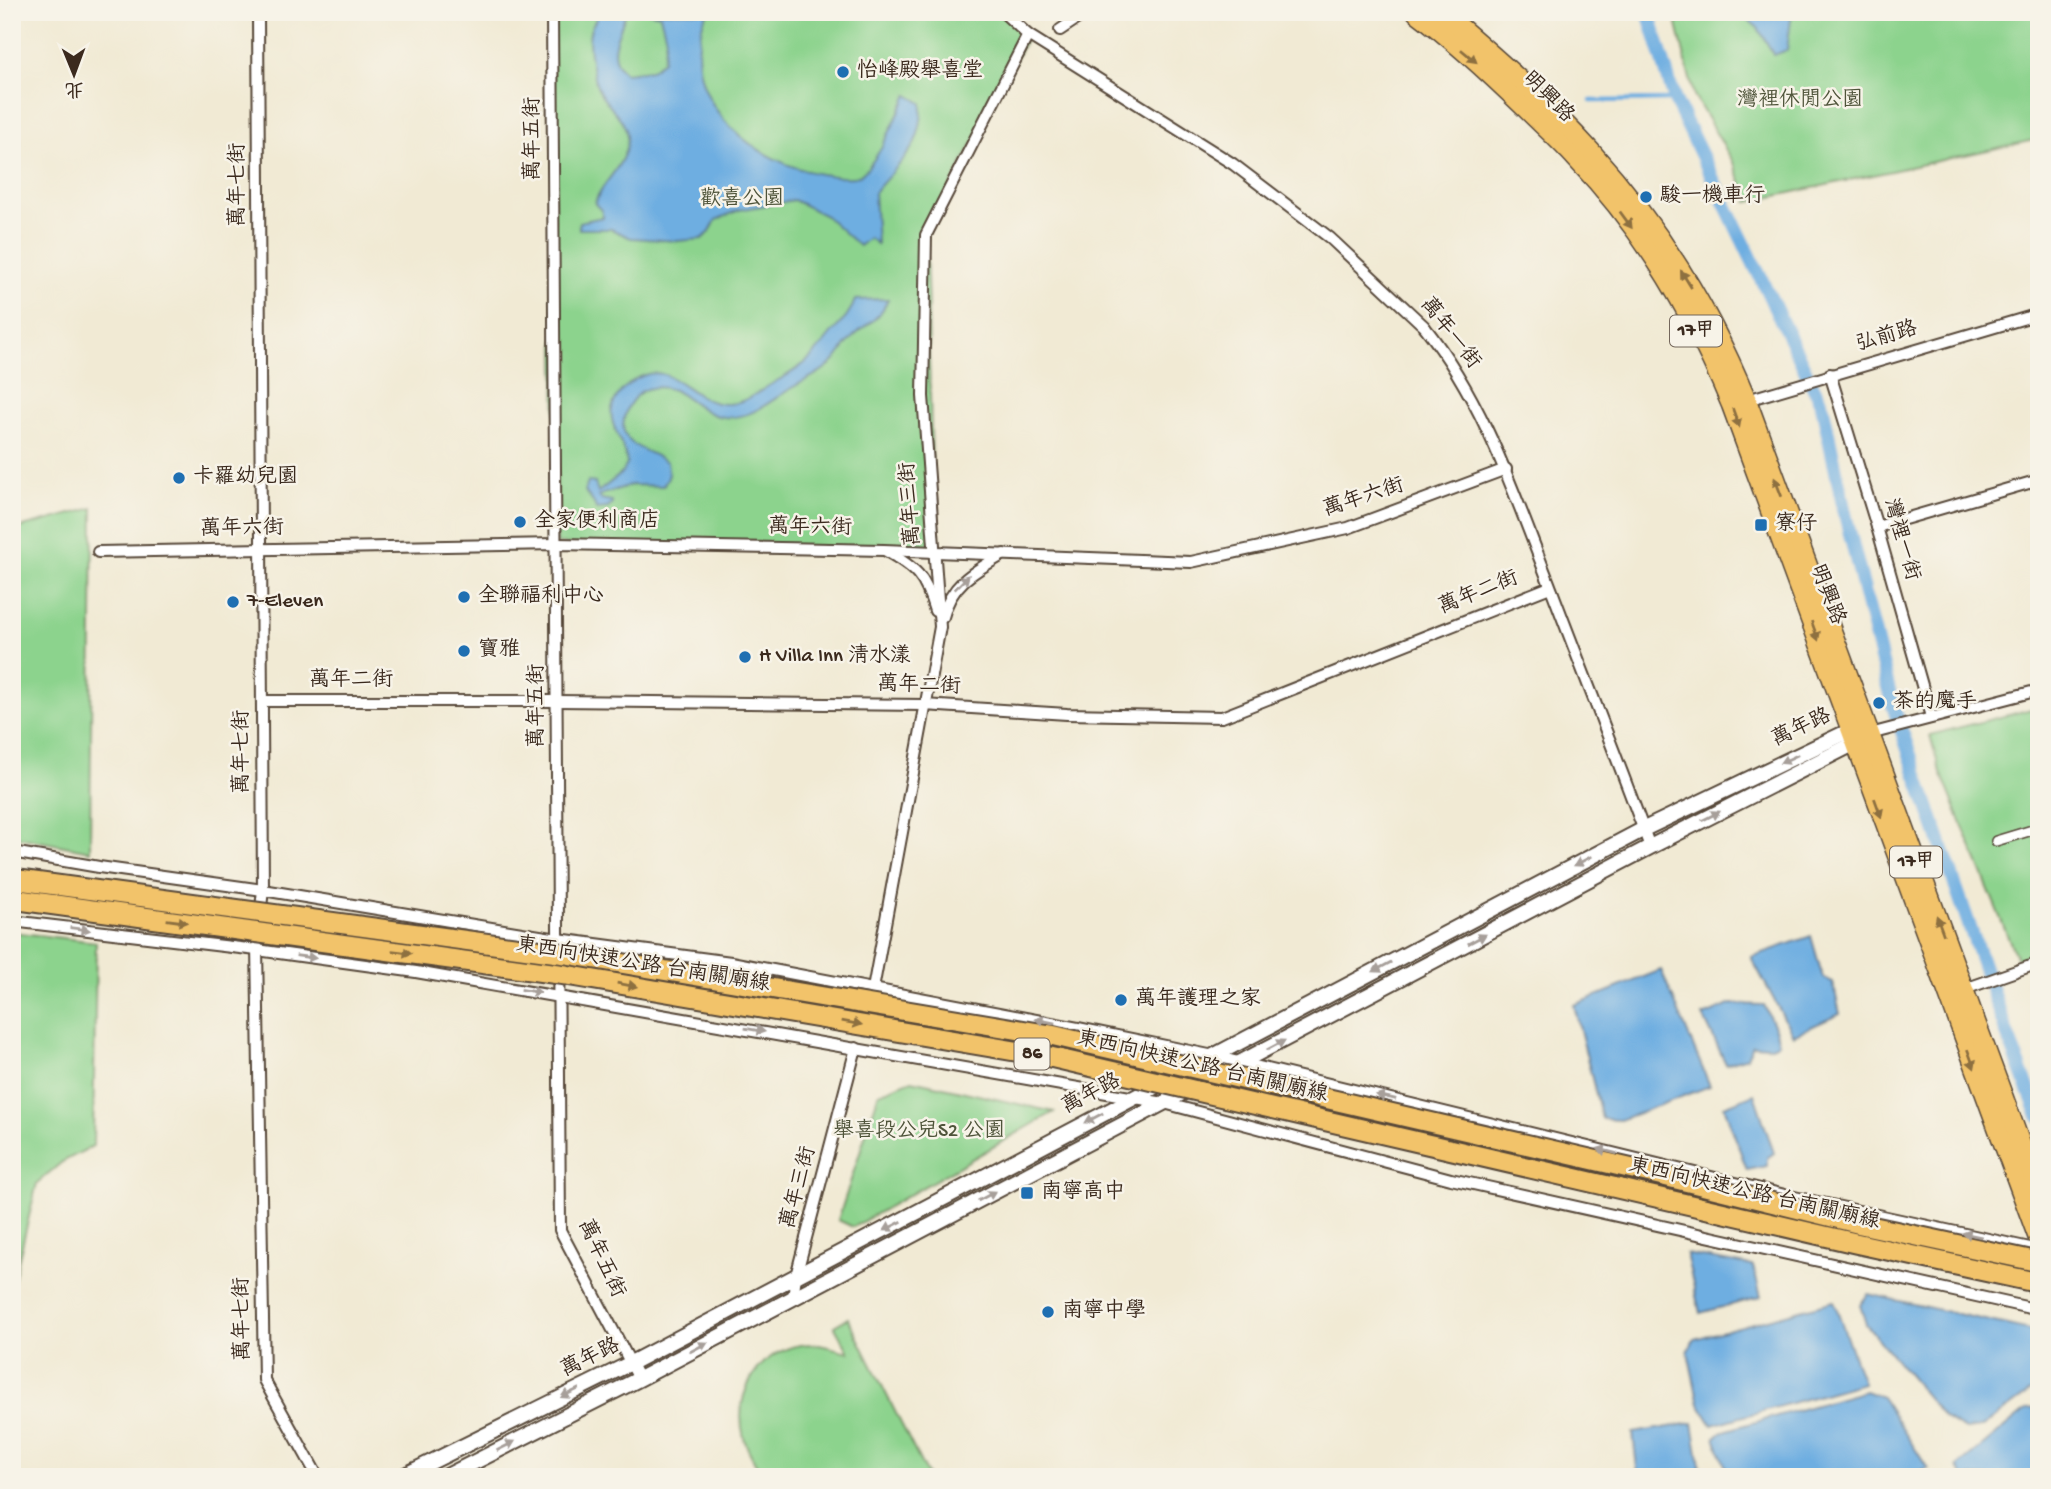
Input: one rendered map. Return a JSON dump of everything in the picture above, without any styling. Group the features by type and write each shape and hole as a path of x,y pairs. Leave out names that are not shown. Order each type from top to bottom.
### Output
{"highway":[{"name":"東西向快速公路 台南關廟線","path":"12,879 566,954 1051,1035 1602,1161 1861,1224 2039,1262"},
{"name":"東西向快速公路 台南關廟線","path":"12,899 566,975 1050,1057 2039,1283"}],"main road":[{"name":"明興路","path":"1416,12 1489,73 1577,160 1647,249 1710,358 1731,405 1859,736 1964,989 2039,1193"},
{"name":"明興路","path":"1443,12 1500,60 1591,151 1660,238 1702,305 1747,400 1859,736"},
{"name":"明興路","path":"1964,989 2039,1241"}],"street":[{"name":"萬年七街","path":"258,12 262,890 257,950 264,1380 318,1477"},
{"name":"萬年五街","path":"552,12 560,1230 639,1379"},
{"name":"萬年一街","path":"1003,12 1028,35 1233,164 1330,238 1424,326 1436,341 1471,394 1506,469 1650,847"},
{"path":"1060,30 1087,12"},
{"name":"萬年三街","path":"873,989 940,627 923,396 926,235 1028,35"},
{"name":"弘前路","path":"1747,400 2039,314"},
{"name":"灣裡一街","path":"1829,374 1877,527 1926,718"},
{"name":"萬年六街","path":"98,552 557,544 934,551 1191,562 1348,528 1506,469"},
{"path":"1877,527 2039,480"},
{"path":"884,550 918,571 928,586 940,627"},
{"path":"940,627 945,607 957,585 1004,554"},
{"name":"萬年二街","path":"261,701 924,705 1067,714 1222,717 1550,587"},
{"path":"1859,736 2039,690"},
{"name":"萬年路","path":"401,1477 631,1363 1644,829 1859,736"},
{"name":"萬年路","path":"445,1477 639,1379 1243,1063 1859,736"},
{"path":"1996,841 2039,828"},
{"path":"12,852 558,939 731,962 873,989 1214,1056 1785,1195 2039,1250"},
{"path":"12,921 416,972 1164,1103 1451,1179 2039,1310"},
{"path":"1964,989 2039,963"},
{"name":"萬年三街","path":"793,1298 796,1276 856,1048"}],"green space":[{"name":"歡喜公園","path":"552,12 1003,12 1028,35 926,235 934,551 557,544"},
{"name":"灣裡休閒公園","path":"1674,12 2039,12 2039,139 1748,202 1735,165 1694,96"},
{"path":"93,508 90,851 12,836 12,530"},
{"path":"2039,707 2039,952 2017,959 1939,768 1930,735"},
{"path":"12,932 96,942 93,1146 62,1162 37,1183 12,1288"},
{"name":"舉喜段公兒S2 公園","path":"912,1080 1054,1112 853,1227 838,1220 879,1093"},
{"path":"848,1318 928,1477 763,1477 745,1443 741,1422 745,1392 751,1378 772,1357 801,1345 819,1345 849,1352 834,1326"}],"water":[{"path":"595,12 626,12 614,52 618,66 625,73 651,70 663,61 666,38 660,15 647,12 709,12 700,37 699,63 704,87 732,128 751,145 797,168 840,177 858,176 879,152 908,95 922,103 919,132 914,144 874,193 877,244 869,238 859,246 826,216 794,200 739,210 716,220 710,232 702,239 678,241 631,238 611,229 579,229 579,222 603,217 595,204 597,197 622,160 627,142 625,127 599,91 595,79 589,38 597,17"},
{"path":"1739,12 1792,12 1787,50 1774,55 1758,28"},
{"path":"888,299 877,317 852,338 827,367 750,413 724,417 704,410 670,389 659,387 641,392 628,407 624,430 632,443 667,462 669,475 663,486 631,485 603,494 599,496 601,499 612,501 612,504 608,508 596,509 585,491 588,482 595,483 598,492 622,473 627,464 611,415 616,398 630,383 644,375 657,373 668,376 713,402 739,402 791,373 809,359 847,316 855,300"},
{"path":"1811,936 1823,978 1833,982 1840,1014 1793,1035 1751,957"},
{"path":"1661,970 1710,1086 1620,1120 1602,1119 1574,1005"},
{"path":"1732,1004 1764,1005 1779,1043 1771,1046 1753,1045 1747,1057 1726,1064 1703,1016"},
{"path":"1754,1094 1774,1153 1767,1158 1767,1166 1747,1170 1724,1106"},
{"path":"1686,1254 1753,1266 1761,1297 1700,1313"},
{"path":"1868,1294 2039,1332 2039,1385 1981,1428 1966,1430 1944,1418 1866,1324 1860,1305"},
{"path":"1834,1301 1863,1383 1712,1425 1699,1404 1688,1352 1694,1339"},
{"path":"1865,1391 1882,1397 1928,1469 1897,1477 1729,1477 1715,1437 1724,1431"},
{"path":"2039,1408 2039,1477 1963,1477 1957,1467 2027,1409"},
{"path":"1693,1423 1702,1477 1638,1477 1633,1433"}],"waterway":[{"path":"1648,12 1675,100 1822,405 1846,518 1892,703 2006,1031 2039,1116"},
{"path":"1591,101 1675,100"}],"place":[{"name":"怡峰殿舉喜堂","path":"843,72"},
{"name":"駿一機車行","path":"1646,197"},
{"name":"卡羅幼兒園","path":"179,478"},
{"name":"全家便利商店","path":"520,522"},
{"name":"寮仔","path":"1761,525"},
{"name":"全聯福利中心","path":"464,597"},
{"name":"7-Eleven","path":"233,602"},
{"name":"寶雅","path":"464,651"},
{"name":"H Villa Inn 清水漾","path":"745,657"},
{"name":"茶的魔手","path":"1879,703"},
{"name":"萬年護理之家","path":"1121,1000"},
{"name":"南寧高中","path":"1027,1193"},
{"name":"南寧中學","path":"1048,1312"}]}
